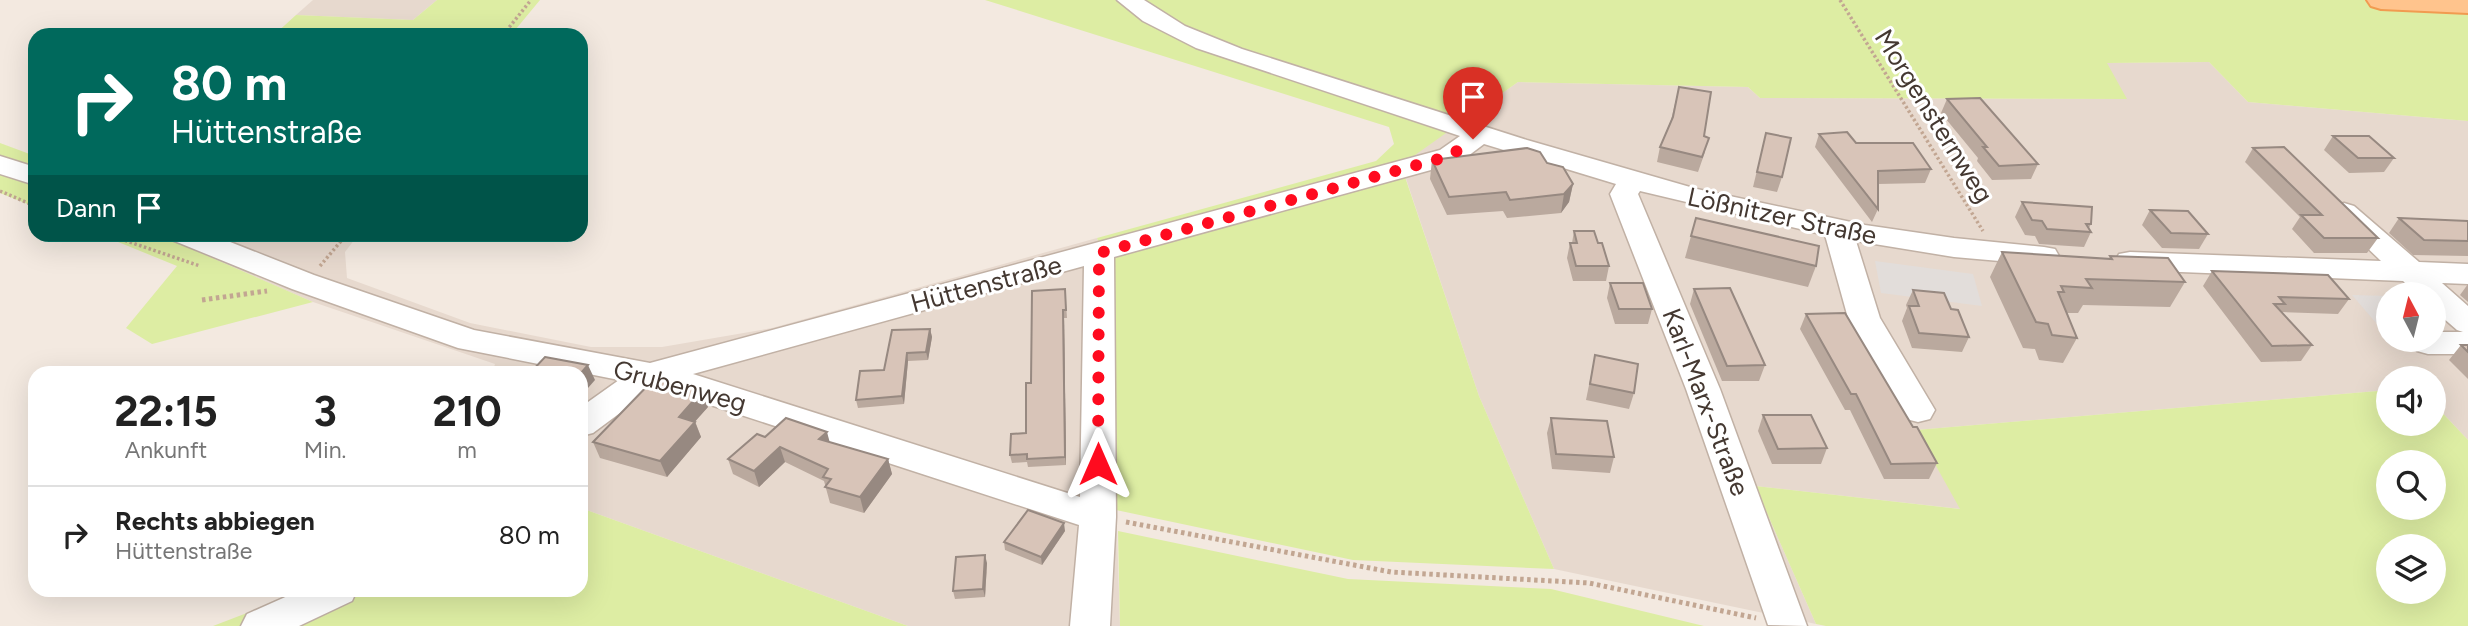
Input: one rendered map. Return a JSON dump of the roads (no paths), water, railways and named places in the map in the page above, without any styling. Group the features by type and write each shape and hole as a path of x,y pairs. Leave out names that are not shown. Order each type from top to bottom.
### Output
{"main road":[{"path":"2381,0 2468,4"}],"street":[{"name":"Lößnitzer Straße","path":"1129,0 1141,10 1191,38 1479,135 1631,182 1750,212 1839,230 1997,253 2468,274"},
{"name":"Hüttenstraße","path":"588,419 650,374 1450,156 1479,135"},
{"path":"0,164 28,174"},
{"name":"Karl-Marx-Straße","path":"1631,182 1624,194 1703,389 1788,625"},
{"path":"2321,192 2414,272 2468,323"},
{"path":"1839,230 1847,269 1864,318 1918,410"},
{"name":"Grubenweg","path":"202,242 303,282 469,340 650,374 1098,517"},
{"path":"1090,626 1098,517 1099,253"},
{"path":"2446,343 2468,343"},
{"path":"261,626 323,597"}]}
